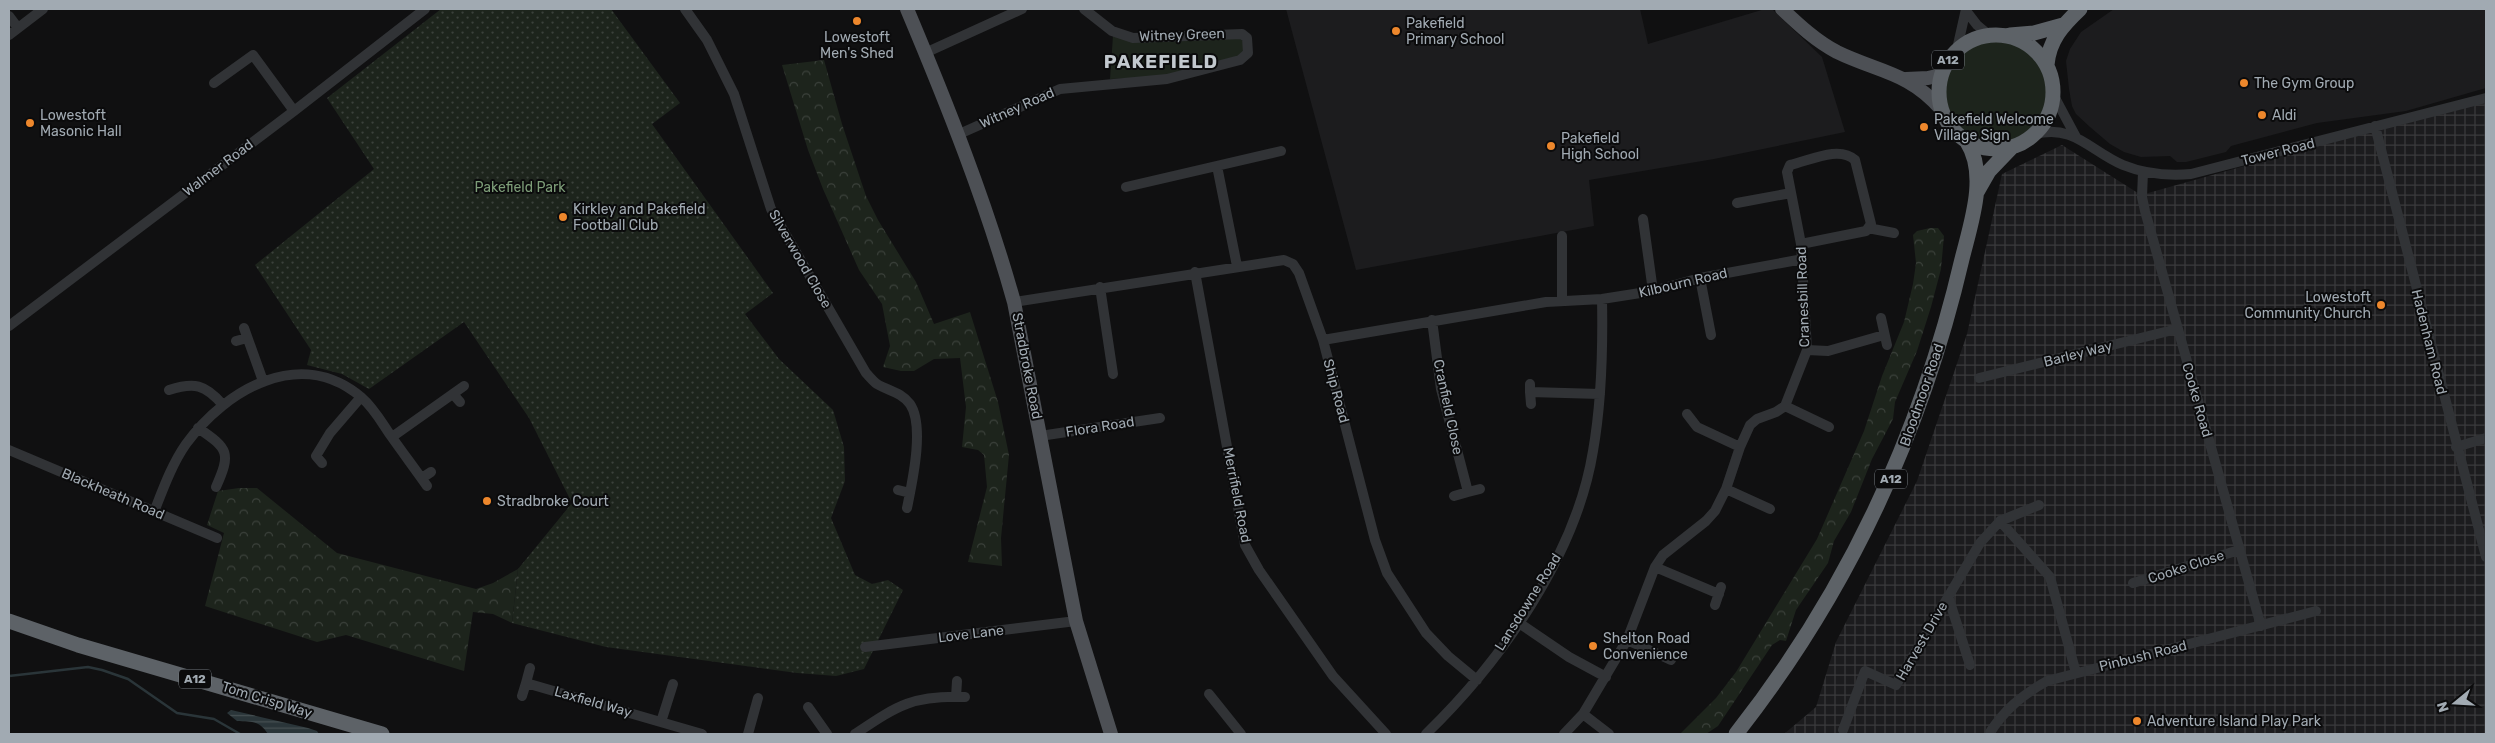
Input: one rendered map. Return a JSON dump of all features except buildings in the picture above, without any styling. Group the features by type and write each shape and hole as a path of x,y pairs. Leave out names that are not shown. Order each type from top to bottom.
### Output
{"highway":[{"name":"A12","path":"2047,65 2048,50 2063,25 2080,9"},
{"name":"A12","path":"2007,35 2030,46 2047,65 2052,79 2053,94 2051,108 2035,134 2012,147 1996,150 1981,148 1967,142 1956,133 1941,109 1938,92 1941,75 1947,61 1957,49 1972,39 1989,35 2034,32 2063,25"},
{"name":"Bloodmoor Road","path":"1736,734 1786,667 1846,570 1885,492 1911,428 1939,347 1958,280 1976,193 1974,154 1967,142"},
{"name":"Bloodmoor Road","path":"1976,193 1989,170 2012,147"},
{"name":"Tom Crisp Way","path":"9,621 78,645 382,734"}],"main road":[{"name":"Stradbroke Road","path":"907,9 957,135 1004,264 1014,302 1076,621 1111,734"},
{"path":"1782,9 1820,42 1869,65 1906,79 1922,89 1941,109"},
{"path":"1906,79 1928,78 1941,75"}],"street":[{"path":"9,35 43,9"},
{"name":"Walmer Road","path":"9,326 294,111 425,9"},
{"name":"Silverwood Close","path":"685,9 707,40 734,94 764,189 778,222 866,373 877,383 896,391 910,404 915,416 917,432 907,508"},
{"path":"925,53 1022,9"},
{"name":"Witney Green","path":"1084,9 1112,31 1133,38 1237,33 1247,38 1248,53 1240,60 1167,79 1109,83"},
{"path":"1966,10 1977,25 1989,35"},
{"path":"1957,49 1966,10"},
{"path":"9,16 18,28"},
{"path":"214,82 253,55 294,111"},
{"name":"Witney Road","path":"957,135 1060,88 1109,83"},
{"name":"Tower Road","path":"2053,94 2076,136"},
{"name":"Tower Road","path":"2035,134 2056,131 2076,136 2121,164 2143,172 2175,176 2191,174 2486,98"},
{"name":"Hadenham Road","path":"2375,126 2456,447 2486,557"},
{"path":"1126,186 1280,151"},
{"name":"Cranesbill Road","path":"1785,406 1807,350 1803,259 1787,172 1790,165 1841,152 1849,155 1855,160 1871,224 1868,228"},
{"path":"1217,166 1237,266"},
{"name":"Cooke Road","path":"2143,172 2142,196 2145,211 2261,626"},
{"path":"1737,203 1791,193"},
{"path":"1643,219 1653,291"},
{"path":"1801,244 1866,231 1868,228 1894,233"},
{"path":"1562,236 1562,301"},
{"name":"Kilbourn Road","path":"1323,340 1432,320 1562,301 1602,299 1653,291 1700,278 1803,259"},
{"name":"Ship Road","path":"1014,302 1237,266 1284,260 1293,264 1299,273 1323,340 1375,540 1386,573 1426,632 1448,656 1477,680"},
{"name":"Merrifield Road","path":"1195,272 1245,545 1259,570 1333,676 1386,734"},
{"path":"1700,278 1711,335"},
{"path":"1100,287 1113,374"},
{"name":"Lansdowne Road","path":"1426,734 1477,680 1519,623 1557,559 1582,499 1593,451 1600,394 1603,349 1602,299"},
{"path":"1807,350 1828,351 1885,340 1881,318"},
{"name":"Cranfield Close","path":"1432,320 1441,389 1468,492"},
{"name":"Barley Way","path":"1980,378 2177,329"},
{"path":"236,341 245,333 264,381"},
{"path":"154,512 172,468 198,428 223,405 249,387 288,374 312,374 340,384 361,397 375,412 424,482 431,472"},
{"path":"169,390 186,384 202,386 215,395 223,405"},
{"path":"392,437 464,386"},
{"path":"1531,404 1530,388 1600,394"},
{"path":"453,394 460,402"},
{"path":"319,459 330,433 361,397"},
{"path":"1564,734 1583,714 1627,640 1655,567 1663,555 1706,521 1715,511 1726,489 1740,447 1750,425 1757,418 1776,412 1785,406 1829,427"},
{"path":"1687,414 1697,427 1740,447"},
{"name":"Flora Road","path":"1040,436 1160,418"},
{"path":"198,428 216,440 226,456 226,464 216,487"},
{"path":"2456,447 2486,438"},
{"name":"Blackheath Road","path":"9,450 218,538"},
{"path":"1454,496 1480,489"},
{"path":"1726,489 1770,508"},
{"path":"898,490 910,492"},
{"name":"Harvest Drive","path":"1843,730 1865,670 1896,685 1980,543 2000,521 2040,506"},
{"path":"2000,521 2050,577 2076,674"},
{"name":"Cooke Close","path":"2133,583 2240,550"},
{"path":"1655,567 1720,590 1715,605"},
{"name":"Harvest Drive","path":"1948,596 1970,665"},
{"name":"Pinbush Road","path":"1989,734 2002,716 2031,690 2047,681 2316,611"},
{"name":"Love Lane","path":"865,647 1076,621"},
{"path":"1519,623 1569,657 1606,677"},
{"path":"1627,640 1671,660"},
{"path":"522,696 530,668"},
{"path":"855,734 896,707 926,698 961,697 957,681"},
{"name":"Laxfield Way","path":"526,683 702,734"},
{"path":"661,722 673,684"},
{"path":"1209,694 1241,734"},
{"path":"748,734 758,698"},
{"path":"808,707 827,734"},
{"path":"1583,714 1611,733"}],"shaded area":[{"name":"Pakefield High School","path":"1286,9 1640,9 1648,44 1765,9 1772,9 1822,57 1845,132 1714,159 1589,180 1594,226 1356,270"},
{"path":"2114,9 2486,9 2486,88 2406,111 2317,123 2231,146 2226,152 2186,162 2177,162 2170,156 2141,157 2124,152 2110,144 2076,114 2072,106 2066,61 2070,49 2081,32"},
{"path":"2486,98 2486,734 1784,734 1816,707 1836,642 1917,481 1967,334 2002,174 2062,145 2141,195"},
{"path":"231,710 308,728 317,731 319,734 268,734 258,724 237,721 227,713"}],"green space":[{"name":"Pakefield Park","path":"441,9 611,9 680,103 652,124 773,293 745,314 779,359 833,410 844,447 845,481 831,518 855,575 872,584 888,580 903,590 864,669 836,676 797,673 606,647 512,623 518,569 572,503 529,418 464,322 369,389 342,374 307,365 311,350 255,265 374,169 327,98"},
{"path":"1113,35 1240,38 1246,45 1242,55 1162,77 1110,79"},
{"path":"1996,40 2015,44 2032,55 2043,72 2047,91 2043,110 2032,127 2015,138 1996,142 1977,138 1960,127 1949,110 1945,91 1949,72 1960,55 1977,44"},
{"path":"824,60 842,124 866,196 878,220 916,282 934,324 970,312 998,402 1009,455 1001,538 1002,566 968,562 987,487 984,455 978,450 962,447 966,407 960,358 934,359 914,371 901,371 883,367 890,346 882,304 859,270 823,189 808,150 782,65"},
{"path":"1938,228 1944,236 1941,269 1931,307 1917,351 1895,402 1893,419 1872,459 1851,512 1834,541 1828,563 1796,610 1786,641 1780,640 1772,645 1718,726 1706,734 1680,734 1716,698 1736,672 1817,539 1864,431 1882,376 1904,322 1916,263 1913,235 1917,231"},
{"path":"257,488 337,553 476,589 493,583 518,569 512,623 493,614 473,612 464,671 346,635 317,642 205,606 224,533 207,525 218,491"}],"waterway":[{"path":"9,676 88,667 102,670 128,679 177,713 214,719 240,734"}],"place":[{"name":"Lowestoft Men's Shed","path":"857,21"},
{"name":"Pakefield Primary School","path":"1396,31"},
{"name":"The Gym Group","path":"2244,83"},
{"name":"Aldi","path":"2262,115"},
{"name":"Lowestoft Masonic Hall","path":"30,123"},
{"name":"Pakefield Welcome Village Sign","path":"1924,127"},
{"name":"Pakefield High School","path":"1551,146"},
{"name":"Kirkley and Pakefield Football Club","path":"563,217"},
{"name":"Lowestoft Community Church","path":"2381,305"},
{"name":"Stradbroke Court","path":"487,501"},
{"name":"Shelton Road Convenience","path":"1593,646"},
{"name":"Adventure Island Play Park","path":"2137,721"}],"district":[{"name":"PAKEFIELD","path":"1161,61"}]}
